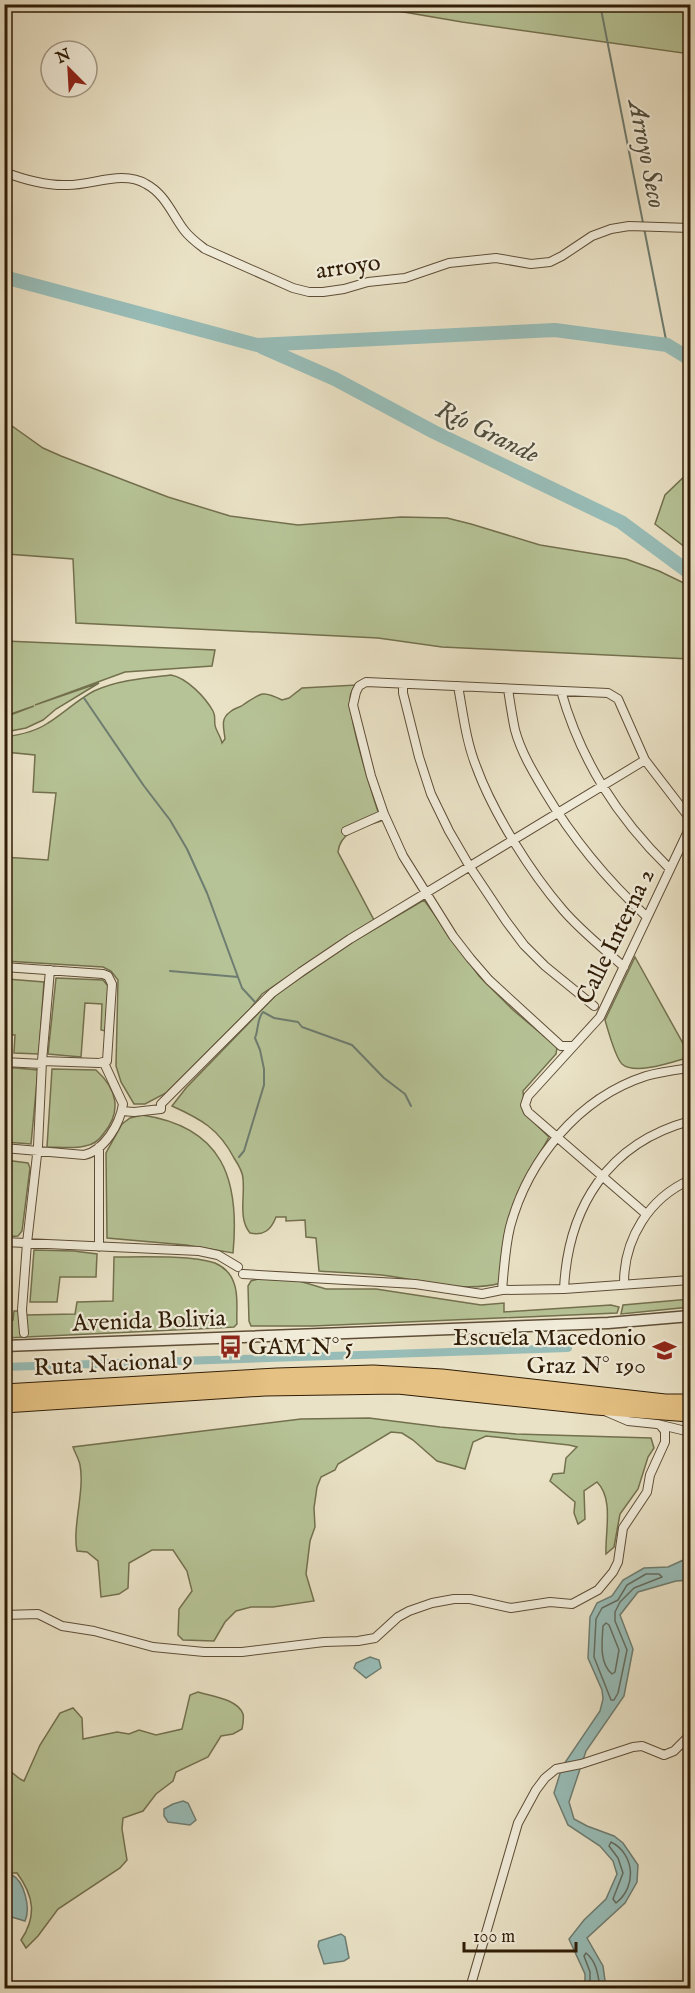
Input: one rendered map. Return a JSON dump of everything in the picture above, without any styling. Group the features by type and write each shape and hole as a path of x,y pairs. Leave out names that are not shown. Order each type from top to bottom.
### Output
{"highway":[{"name":"Ruta Nacional 9","path":"4,1392 277,1376 373,1373 442,1377 690,1402"},
{"name":"Ruta Nacional 9","path":"4,1405 254,1388 357,1385 438,1389 596,1407 690,1414"}],"street":[{"name":"arroyo","path":"4,172 34,182 67,185 106,179 144,182 156,190 193,241 205,249 293,288 309,292 344,289 368,282 405,278 449,263 496,258 531,264 550,262 592,236 611,229 629,226 690,228"},
{"path":"571,1046 561,1046 489,980 453,936 426,893 403,856 384,814 359,732 353,697 359,686 366,682 608,693 618,699 645,760 688,816 690,827"},
{"path":"403,684 410,722 431,794 470,867 524,945 545,966 594,1006"},
{"path":"458,686 467,740 476,767 487,794 513,840 564,910 624,967"},
{"path":"508,689 515,729 531,769 588,856 647,918"},
{"path":"561,691 570,723 602,786 641,841 669,868"},
{"path":"122,1111 161,1109 161,1104 272,993 350,939 645,760"},
{"path":"346,831 384,814"},
{"name":"Calle Interna 2","path":"557,1138 528,1112 525,1105 528,1096 571,1046 600,1017 690,827"},
{"path":"4,967 96,973 108,976 112,984 108,1057 104,1063"},
{"path":"24,1333 22,1310 37,1152 50,970"},
{"path":"4,1062 104,1063"},
{"path":"4,1148 84,1155 92,1153 113,1128 123,1104 104,1063"},
{"path":"502,1290 506,1247 517,1207 536,1167 557,1138 580,1114 609,1094 645,1076 690,1068"},
{"path":"564,1289 566,1260 573,1229 582,1208 602,1176 639,1143 664,1130 690,1121"},
{"path":"557,1138 646,1214"},
{"path":"99,1147 99,1247"},
{"path":"624,1283 629,1248 646,1214 665,1195 690,1180"},
{"path":"4,1242 199,1251 218,1255 241,1270 405,1283 482,1294 502,1290 564,1289 690,1280"},
{"name":"Avenida Bolivia","path":"4,1346 608,1323 690,1316"},
{"path":"596,1407 628,1421 690,1432"},
{"path":"4,1615 38,1614 62,1626 94,1631 153,1647 204,1652 242,1652 375,1638 410,1611 432,1603 454,1599 470,1599 511,1608 536,1603 572,1604 598,1590 618,1562 623,1527 647,1492 650,1475 665,1442 665,1431 660,1425"},
{"path":"470,1989 518,1823 545,1778 556,1769 581,1764 633,1747 642,1746 664,1755 674,1751 690,1735"}],"green space":[{"path":"397,5 690,5 690,54 462,22 398,11"},
{"path":"5,421 43,448 61,456 168,497 230,516 298,525 401,517 447,518 540,545 626,559 690,586 690,659 442,647 378,638 76,623 73,559 7,554 4,508"},
{"path":"690,471 690,551 655,524 665,495"},
{"path":"5,641 215,650 212,666 125,672 35,705 99,683 56,709 43,720 26,728 5,732 5,717 34,706 5,716"},
{"path":"171,675 189,684 210,706 222,743 225,739 223,724 227,715 262,694 282,700 289,698 302,688 356,685 351,693 352,717 381,821 348,835 343,839 338,852 375,922 336,944 262,994 250,1009 166,1093 145,1104 134,1104 121,1082 116,1066 118,980 111,971 103,967 5,961 4,857 48,860 56,793 33,792 35,755 5,752 5,737 38,729 103,687 132,680"},
{"path":"424,900 479,976 513,1010 557,1047 556,1054 523,1091 525,1114 549,1137 527,1176 517,1202 501,1283 487,1286 445,1285 380,1275 319,1271 316,1238 306,1237 305,1220 286,1221 286,1217 276,1217 266,1231 259,1234 250,1233 243,1215 243,1186 239,1165 215,1132 172,1106 186,1088 276,995 349,944"},
{"path":"635,957 690,1057 636,1069 619,1061 605,1020"},
{"path":"56,978 103,980 108,986 106,1031 101,1030 102,1004 85,1003 81,1057 48,1054"},
{"path":"7,979 44,982 39,1054 14,1053 15,1035 5,1034"},
{"path":"4,1067 38,1070 31,1144 5,1142"},
{"path":"52,1069 96,1070 113,1092 115,1108 110,1125 93,1143 76,1147 47,1147"},
{"path":"142,1115 169,1121 191,1131 208,1144 220,1161 229,1180 233,1202 233,1253 186,1245 107,1238 106,1153 122,1124 130,1118"},
{"path":"5,1160 28,1163 30,1168 22,1231 18,1236 5,1237"},
{"path":"34,1250 97,1254 96,1277 60,1277 57,1302 30,1302"},
{"path":"114,1257 180,1258 215,1263 229,1274 236,1288 237,1324 234,1327 5,1338 4,1320 13,1320 14,1311 20,1311 21,1335 26,1315 75,1314 77,1302 113,1301"},
{"path":"258,1279 296,1280 326,1289 376,1289 481,1305 504,1303 504,1312 611,1305 619,1307 617,1313 313,1326 251,1326 248,1286 251,1281"},
{"path":"690,1299 690,1307 621,1314 623,1305"},
{"path":"369,1418 516,1434 651,1438 654,1448 648,1457 638,1489 620,1514 614,1547 606,1554 607,1506 602,1489 597,1482 584,1491 585,1519 578,1524 574,1513 575,1502 550,1481 553,1474 564,1473 566,1458 577,1447 486,1436 473,1442 465,1469 437,1461 402,1433 391,1432 321,1477 317,1487 314,1508 315,1527 310,1541 306,1574 314,1601 273,1607 251,1607 236,1611 225,1622 214,1641 183,1640 178,1635 179,1609 192,1591 187,1571 173,1550 152,1550 129,1563 128,1588 119,1594 101,1597 98,1561 87,1552 77,1551 76,1531 81,1475 73,1447 301,1419"},
{"path":"198,1692 236,1705 243,1714 242,1729 233,1734 221,1736 208,1757 176,1772 173,1781 156,1794 143,1811 123,1818 122,1829 127,1860 120,1868 58,1909 26,1948 21,1940 30,1923 30,1898 17,1873 11,1873 5,1877 5,1769 24,1781 40,1745 60,1713 73,1708 82,1718 83,1739 117,1732 129,1734 139,1730 156,1735 182,1729 190,1695"}],"water":[{"path":"690,1557 690,1580 676,1581 638,1592 620,1615 633,1649 624,1696 586,1751 569,1802 574,1819 614,1836 623,1843 638,1865 637,1882 625,1903 587,1938 603,1966 606,1988 585,1988 585,1974 569,1939 584,1920 606,1899 617,1874 613,1861 600,1846 568,1825 554,1793 562,1767 600,1711 603,1699 602,1690 588,1658 590,1617 597,1603 612,1596 623,1580 644,1568 668,1567"},
{"path":"370,1657 379,1660 381,1668 366,1678 354,1668 356,1663"},
{"path":"183,1801 188,1803 196,1820 190,1825 168,1822 164,1816 164,1809"},
{"path":"12,1875 20,1883 27,1902 25,1921 5,1915 7,1903 5,1880"},
{"path":"341,1934 345,1937 349,1958 324,1964 318,1946 319,1941"}],"waterway":[{"name":"Arroyo Seco","path":"600,4 667,345"},
{"name":"Río Grande","path":"4,277 257,345 555,330 667,345 690,359"},
{"name":"Río Grande","path":"262,347 335,379 434,432 621,522 690,573"},
{"path":"84,698 170,820 187,849 207,893 242,988 255,1002"},
{"path":"170,971 238,977"},
{"path":"239,1157 244,1151 264,1085 264,1069 255,1038 263,1012 274,1018 298,1022 302,1027 352,1045 384,1078 405,1094 411,1106"},
{"path":"4,1367 568,1348"}],"place":[{"name":"GAM N° 5","path":"230,1346"},
{"name":"Escuela Macedonio Graz N° 190","path":"664,1351"}]}
